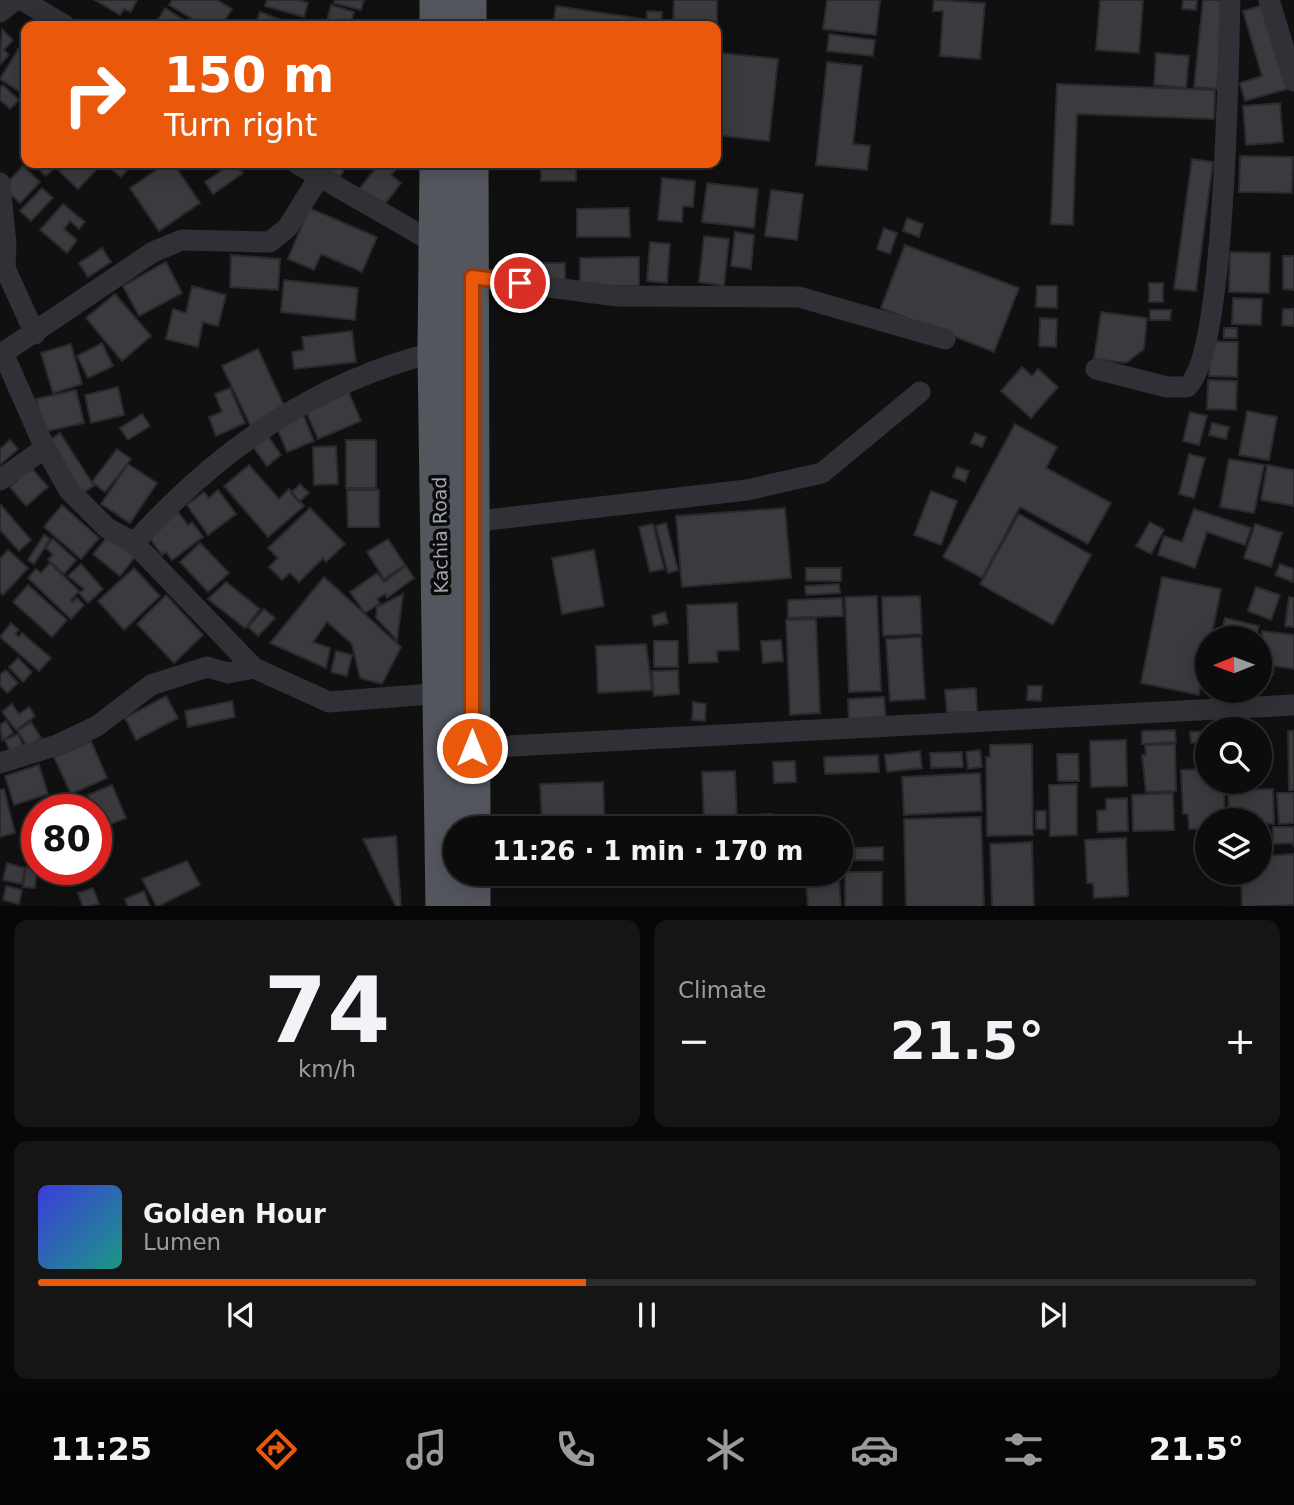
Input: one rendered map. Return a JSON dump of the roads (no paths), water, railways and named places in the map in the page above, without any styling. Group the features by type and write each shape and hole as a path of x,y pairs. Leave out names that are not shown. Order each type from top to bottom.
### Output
{"highway":[{"path":"438,0 438,21"},
{"path":"468,0 468,21"},
{"name":"Kachia Road","path":"438,168 436,352 444,906"},
{"name":"Kachia Road","path":"470,168 472,816"},
{"path":"472,886 472,906"}],"street":[{"path":"0,12 15,0"},
{"path":"22,0 58,21"},
{"path":"1096,369 1167,387 1186,387 1196,379 1205,350 1224,200 1230,0"},
{"path":"1269,0 1294,81"},
{"path":"304,168 438,245"},
{"path":"319,177 288,227 270,242 182,240 153,252 2,355 45,448 69,490 86,510 107,528 134,543 254,668 329,702 443,693"},
{"path":"0,183 6,235 5,268 35,334"},
{"path":"472,277 617,296 799,297 945,339"},
{"path":"134,543 177,495 253,433 330,390 397,362 436,352"},
{"path":"470,522 747,490 822,473 920,391"},
{"path":"0,480 45,448"},
{"path":"0,763 44,750 97,726 151,685 206,667 228,673 254,668"},
{"path":"472,748 1294,705"}]}
